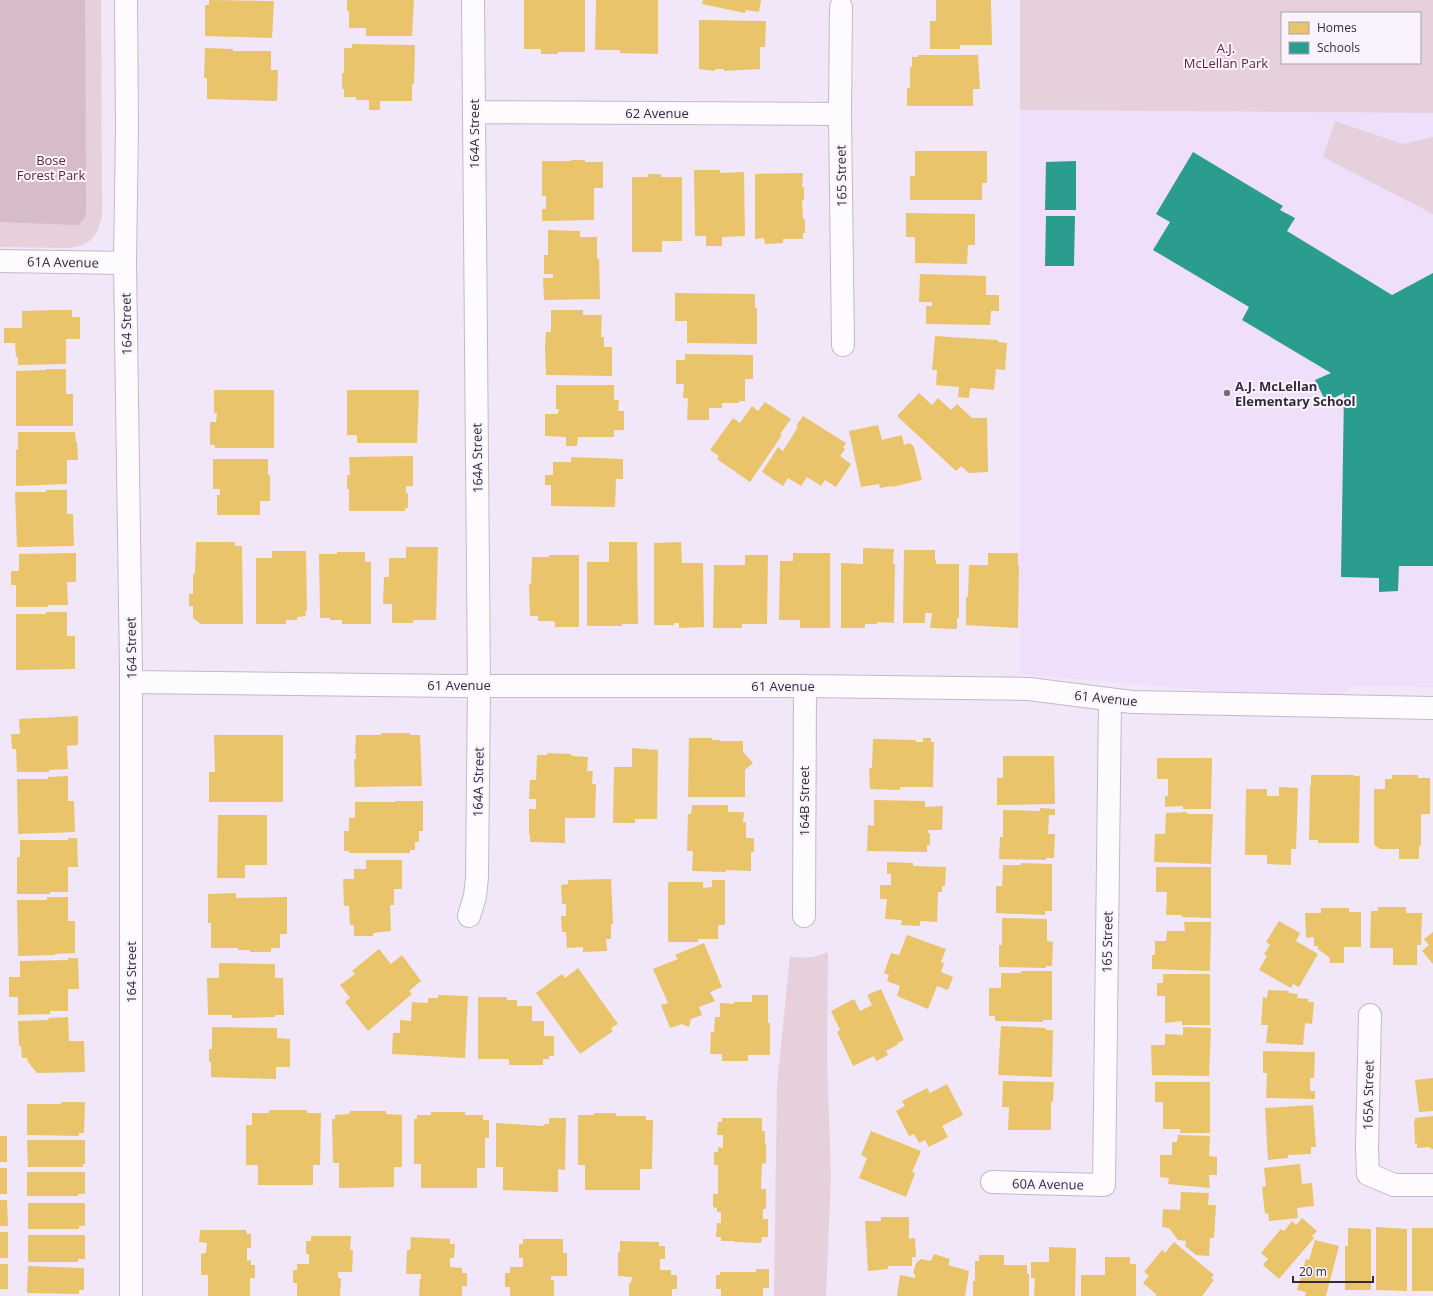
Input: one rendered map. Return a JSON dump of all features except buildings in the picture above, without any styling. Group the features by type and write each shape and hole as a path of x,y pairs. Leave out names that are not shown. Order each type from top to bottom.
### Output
{"street":[{"name":"164 Street","path":"126,0 127,135 125,263 131,682 131,1296"},
{"name":"164A Street","path":"469,916 475,896 477,877 479,686 473,0"},
{"name":"165 Street","path":"841,6 840,114 844,345"},
{"name":"62 Avenue","path":"474,112 840,114"},
{"name":"61A Avenue","path":"0,261 125,263"},
{"name":"61 Avenue","path":"131,682 479,686 805,686 1029,689 1132,702 1433,708"},
{"name":"164B Street","path":"804,916 805,686"},
{"name":"165 Street","path":"1104,1185 1110,700"},
{"name":"165A Street","path":"1370,1016 1367,1148 1368,1174 1394,1185 1433,1185"},
{"name":"60A Avenue","path":"992,1182 1104,1185"}],"shaded area":[{"name":"A.J. McLellan Elementary School","path":"1020,110 1433,113 1433,687 1354,686 1343,694 1337,696 1216,691 1020,674"}],"green space":[{"name":"Bose Forest Park","path":"0,0 101,0 102,216 98,230 91,240 80,246 68,248 0,247"},
{"name":"Bose Forest Park","path":"0,0 85,0 86,213 83,221 77,225 0,222"},
{"name":"A.J. McLellan Park","path":"1020,0 1433,0 1433,113 1020,110"},
{"path":"1335,121 1403,144 1433,137 1433,214 1323,157"},
{"path":"828,952 827,1058 831,1177 826,1296 774,1296 777,1085 790,956 819,956"}],"place":[{"name":"A.J. McLellan Elementary School","path":"1227,393"}]}
